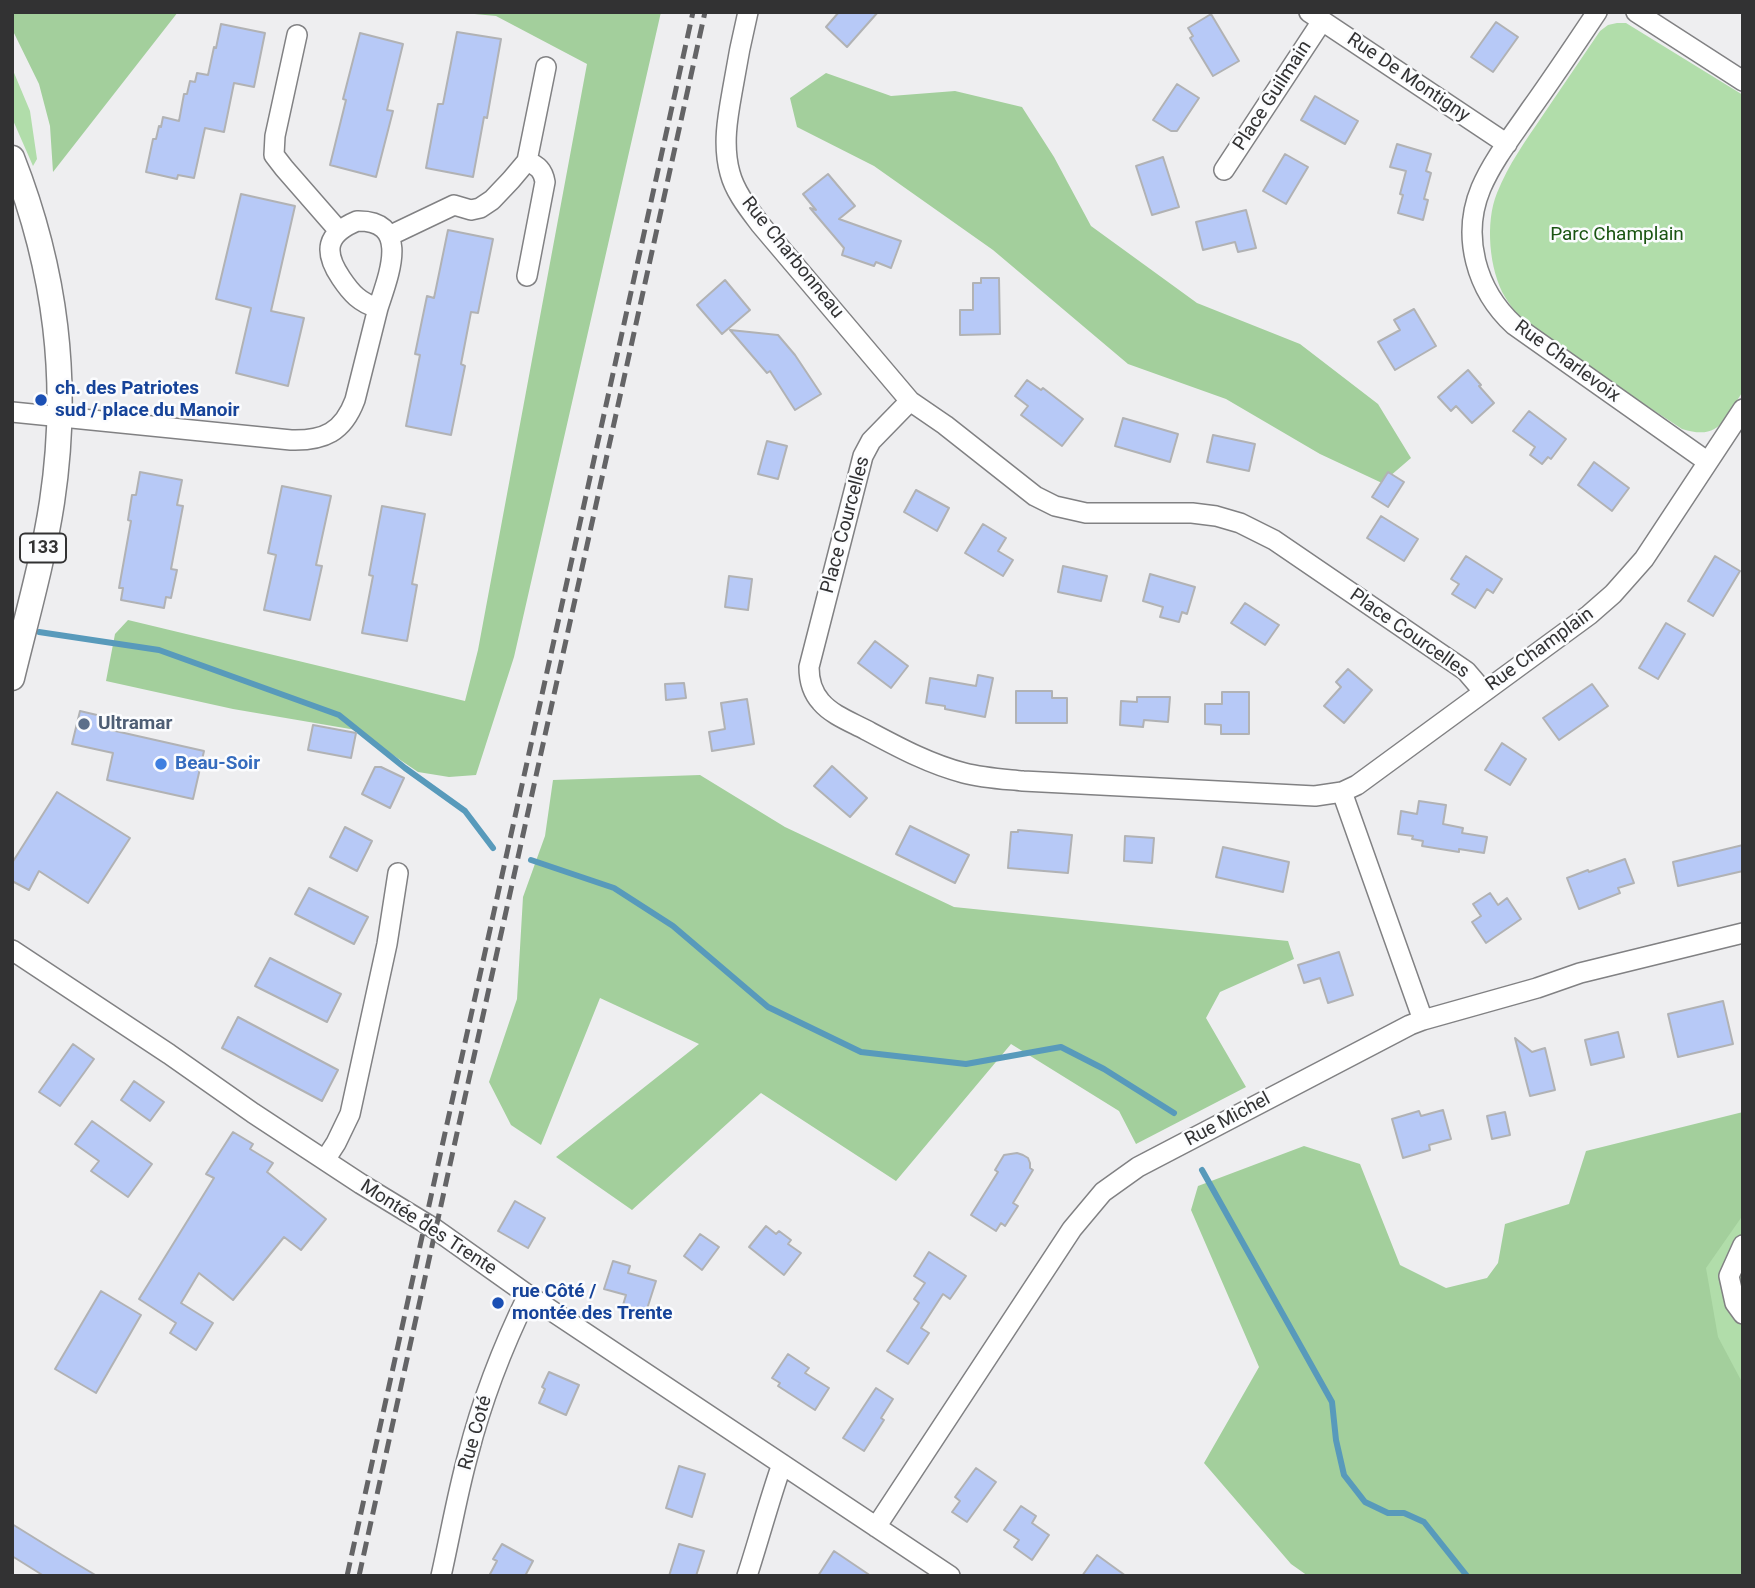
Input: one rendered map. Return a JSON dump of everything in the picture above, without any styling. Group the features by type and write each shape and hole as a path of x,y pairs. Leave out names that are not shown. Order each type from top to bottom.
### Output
{"main road":[{"name":"133","path":"12,158 29,203 46,264 58,351 59,416 52,501 12,678"}],"street":[{"name":"Rue Charbonneau","path":"748,12 726,132 726,153 733,181 743,201 760,224 910,401"},
{"name":"Rue Charlevoix","path":"1597,12 1507,144 1481,188 1473,221 1474,256 1491,299 1505,317 1708,462"},
{"path":"1636,12 1743,80"},
{"name":"Rue De Montigny","path":"1315,16 1507,144"},
{"name":"Place Guilmain","path":"1224,170 1315,16"},
{"path":"297,35 275,136 274,155 339,231"},
{"path":"389,236 454,205 471,210 480,208 492,200 511,180 527,161 546,67"},
{"path":"527,161 538,167 544,174 545,182 527,275"},
{"path":"12,412 291,440 320,438 342,424 355,400 393,255 389,236 384,229 366,221 356,222 339,231 333,238 330,247 332,265 356,297 366,305 378,308"},
{"name":"Place Courcelles","path":"1342,792 1315,796 1023,781 982,776 951,769 922,758 826,707 813,690 809,667 865,450 875,436 910,401 1027,490 1055,506 1086,513 1204,514 1229,519 1252,528 1274,540 1466,671 1483,692"},
{"name":"Rue Champlain","path":"1342,792 1357,785 1589,615 1624,583 1654,546 1743,409"},
{"path":"1342,792 1423,1020"},
{"path":"325,1160 349,1114 387,944 398,873"},
{"name":"Rue Michel","path":"876,1527 1072,1229 1103,1192 1138,1167 1423,1020 1580,973 1743,933"},
{"name":"Montée des Trente","path":"12,950 325,1160 435,1229 528,1295 950,1576"},
{"path":"1743,1245 1729,1276 1735,1303 1743,1314"},
{"name":"Rue Coté","path":"441,1576 481,1410 511,1330 528,1295"},
{"path":"747,1576 782,1464"}],"green space":[{"path":"12,12 178,12 53,172 50,126 39,84 12,29"},
{"path":"453,12 661,12 514,657 476,775 449,777 418,772 356,730 233,709 106,681 115,634 128,620 465,701 478,650 587,64 496,16"},
{"name":"Parc Champlain","path":"1617,23 1626,23 1743,95 1743,391 1720,425 1705,432 1682,429 1536,333 1515,312 1505,297 1492,260 1490,232 1493,205 1506,173 1600,31"},
{"path":"12,68 30,111 37,159 33,166 12,118"},
{"path":"826,73 891,96 955,91 1022,107 1054,157 1091,226 1197,303 1300,344 1378,404 1411,458 1382,483 1320,454 1226,399 1128,364 993,250 874,166 797,127 790,98"},
{"path":"700,775 785,827 954,907 1288,941 1294,959 1220,992 1206,1018 1246,1087 1136,1144 1119,1111 1011,1044 896,1181 761,1093 632,1210 556,1157 699,1044 600,998 541,1145 511,1125 489,1082 517,999 523,897 545,836 553,780"},
{"path":"1743,1112 1743,1215 1706,1268 1718,1337 1743,1384 1743,1576 1308,1576 1291,1564 1204,1463 1259,1367 1191,1210 1198,1186 1304,1146 1360,1164 1400,1265 1446,1288 1487,1278 1498,1263 1505,1224 1569,1204 1586,1151"},
{"path":"1743,1185 1743,1398 1676,1273"}],"building":[{"path":"839,12 878,12 847,47 826,27"},
{"path":"1211,14 1239,61 1213,76 1190,38 1193,36 1188,28"},
{"path":"1496,22 1518,37 1493,72 1471,57"},
{"path":"221,24 265,33 254,87 234,83 224,132 205,128 194,178 178,175 177,179 146,172 153,139 156,139 163,117 179,121 184,94 187,94 190,81 195,82 197,73 208,75"},
{"path":"457,32 501,39 473,177 426,168 438,104 443,104"},
{"path":"360,33 403,44 387,110 393,111 376,177 330,165"},
{"path":"1177,84 1199,98 1177,131 1171,131 1153,120"},
{"path":"1315,96 1358,121 1345,144 1301,120"},
{"path":"1397,144 1431,154 1426,171 1431,173 1424,199 1428,200 1423,220 1398,213 1406,171 1390,167"},
{"path":"1285,154 1308,167 1286,204 1263,191"},
{"path":"1163,157 1179,207 1152,215 1136,166"},
{"path":"828,174 855,206 839,219 901,241 891,268 876,262 874,266 842,255 844,248 810,208 816,210 803,194"},
{"path":"241,194 295,206 271,311 304,318 288,386 236,373 251,308 216,299"},
{"path":"1246,210 1256,248 1238,252 1235,242 1203,250 1196,222"},
{"path":"448,230 493,239 478,313 471,312 461,364 465,366 451,435 406,426 420,355 415,354 427,296 434,298"},
{"path":"981,278 999,278 1000,334 960,335 960,310 973,310 973,283 981,283"},
{"path":"725,280 750,310 722,334 697,305"},
{"path":"1414,309 1436,346 1395,370 1378,342 1400,330 1394,320"},
{"path":"730,330 778,335 821,394 795,410 770,371 767,373"},
{"path":"1468,370 1494,403 1472,423 1456,406 1451,411 1438,397"},
{"path":"1027,380 1041,390 1043,388 1083,419 1062,446 1021,415 1028,406 1015,396"},
{"path":"1529,411 1566,439 1551,459 1548,457 1542,464 1530,455 1535,447 1513,431"},
{"path":"1123,418 1178,434 1170,462 1115,446"},
{"path":"1213,435 1255,444 1249,471 1207,462"},
{"path":"767,441 787,446 778,479 758,474"},
{"path":"1594,462 1629,488 1612,511 1578,485"},
{"path":"140,472 182,480 177,505 183,506 171,569 177,570 171,598 166,597 164,608 121,600 123,588 119,588 131,521 128,520 132,495 136,495"},
{"path":"1388,472 1404,482 1388,507 1372,497"},
{"path":"282,486 331,496 316,565 322,566 310,620 264,610 276,555 268,553"},
{"path":"916,490 949,508 937,531 904,512"},
{"path":"382,506 425,514 412,584 417,585 407,641 362,633 373,576 369,575"},
{"path":"1381,516 1418,539 1404,561 1367,538"},
{"path":"983,524 1006,538 998,551 1013,560 1003,576 965,553"},
{"path":"1466,556 1502,579 1493,593 1487,589 1475,608 1452,594 1459,584 1451,579"},
{"path":"1715,556 1740,571 1713,616 1688,601"},
{"path":"1063,566 1107,576 1101,601 1058,592"},
{"path":"1150,574 1195,587 1187,614 1182,612 1179,622 1160,617 1163,607 1143,601"},
{"path":"729,576 752,579 748,610 725,607"},
{"path":"1245,603 1279,625 1265,645 1231,623"},
{"path":"1666,623 1685,634 1658,679 1639,668"},
{"path":"875,641 908,666 891,688 858,663"},
{"path":"1348,669 1372,690 1344,723 1324,706 1341,687 1336,682"},
{"path":"978,675 993,678 985,717 926,703 930,678 976,686"},
{"path":"684,683 686,698 666,700 665,684"},
{"path":"1592,684 1608,706 1559,740 1543,718"},
{"path":"1016,691 1052,691 1052,698 1067,698 1067,723 1016,723"},
{"path":"1222,692 1249,692 1249,734 1221,734 1221,725 1205,724 1205,704 1222,704"},
{"path":"1137,697 1170,697 1168,722 1144,720 1143,727 1120,725 1121,701 1137,702"},
{"path":"747,699 754,744 712,751 709,732 725,729 721,703"},
{"path":"80,711 114,719 111,730 204,751 193,799 107,780 113,753 72,744"},
{"path":"313,725 356,733 351,758 308,750"},
{"path":"1502,743 1526,759 1510,785 1485,770"},
{"path":"832,766 867,798 850,817 814,786"},
{"path":"375,767 381,767 404,778 390,808 362,794"},
{"path":"57,792 130,838 88,903 39,871 29,890 12,881 12,863"},
{"path":"1419,801 1446,805 1443,824 1463,828 1462,833 1487,837 1484,853 1422,846 1423,841 1412,839 1413,836 1398,834 1401,811 1417,814"},
{"path":"910,826 969,855 955,883 896,854"},
{"path":"345,827 372,841 357,871 330,857"},
{"path":"1018,830 1072,835 1068,873 1008,868 1011,832"},
{"path":"1125,836 1154,838 1152,863 1124,861"},
{"path":"1743,845 1743,871 1678,886 1673,862"},
{"path":"1223,847 1289,862 1283,892 1216,877"},
{"path":"1625,859 1634,883 1618,888 1620,893 1579,909 1567,878"},
{"path":"309,888 368,917 354,944 295,914"},
{"path":"1490,893 1498,905 1507,898 1521,919 1486,943 1472,922 1481,916 1473,904"},
{"path":"1339,952 1353,995 1328,1003 1320,978 1304,983 1298,965"},
{"path":"270,958 341,994 327,1022 255,986"},
{"path":"1723,1001 1733,1044 1678,1057 1668,1014"},
{"path":"238,1017 338,1070 322,1101 222,1048"},
{"path":"1618,1032 1624,1057 1591,1065 1585,1040"},
{"path":"1515,1038 1532,1052 1545,1048 1555,1090 1530,1096"},
{"path":"73,1044 94,1059 60,1106 39,1092"},
{"path":"134,1081 164,1102 150,1121 121,1100"},
{"path":"1443,1110 1451,1139 1429,1145 1430,1150 1403,1158 1392,1119 1419,1111 1421,1116"},
{"path":"1505,1112 1510,1135 1492,1139 1487,1116"},
{"path":"92,1121 152,1164 128,1197 91,1171 99,1161 75,1144"},
{"path":"233,1132 253,1144 250,1149 273,1163 267,1172 326,1219 301,1250 284,1237 233,1300 199,1273 181,1303 213,1323 196,1350 170,1333 176,1323 139,1299 214,1178 206,1174"},
{"path":"1017,1153 1028,1158 1033,1170 1013,1203 1018,1206 1005,1226 1001,1223 996,1231 971,1215 998,1172 995,1170 1004,1155"},
{"path":"515,1201 545,1218 528,1248 498,1231"},
{"path":"766,1226 791,1240 788,1244 801,1253 784,1275 749,1247"},
{"path":"700,1234 719,1247 702,1270 684,1256"},
{"path":"929,1252 966,1276 950,1299 943,1294 921,1328 929,1333 908,1364 887,1351 919,1303 914,1299 925,1283 914,1276"},
{"path":"613,1261 630,1266 628,1273 656,1281 646,1312 623,1305 626,1295 604,1289"},
{"path":"101,1291 141,1315 96,1393 55,1369"},
{"path":"788,1354 809,1368 805,1373 829,1388 815,1410 778,1386 780,1383 772,1378"},
{"path":"549,1372 579,1385 566,1415 539,1403"},
{"path":"876,1388 893,1399 881,1418 884,1420 864,1451 843,1438"},
{"path":"679,1466 705,1474 692,1517 666,1508"},
{"path":"976,1468 996,1482 967,1522 952,1512 960,1501 955,1497"},
{"path":"1021,1506 1036,1516 1032,1523 1049,1535 1032,1560 1014,1547 1019,1540 1004,1530"},
{"path":"12,1524 97,1576 44,1576 12,1556"},
{"path":"502,1544 533,1561 525,1576 489,1576 497,1561 493,1559"},
{"path":"679,1544 704,1551 696,1576 669,1576"},
{"path":"834,1551 871,1576 818,1576"},
{"path":"1097,1555 1126,1576 1082,1576"}],"waterway":[{"path":"39,632 159,650 339,715 405,768 465,811 493,848"},
{"path":"531,860 614,888 673,926 768,1007 861,1052 966,1064 1061,1047 1104,1069 1174,1113"},
{"path":"1202,1170 1332,1402 1336,1440 1344,1475 1365,1502 1388,1513 1404,1513 1424,1522 1467,1576"}],"railway":[{"path":"347,1576 693,12"},
{"path":"359,1576 705,12"}],"place":[{"name":"ch. des Patriotes sud / place du Manoir","path":"41,400"},
{"name":"Ultramar","path":"84,724"},
{"name":"Beau-Soir","path":"161,764"},
{"name":"rue Côté / montée des Trente","path":"498,1303"}]}
